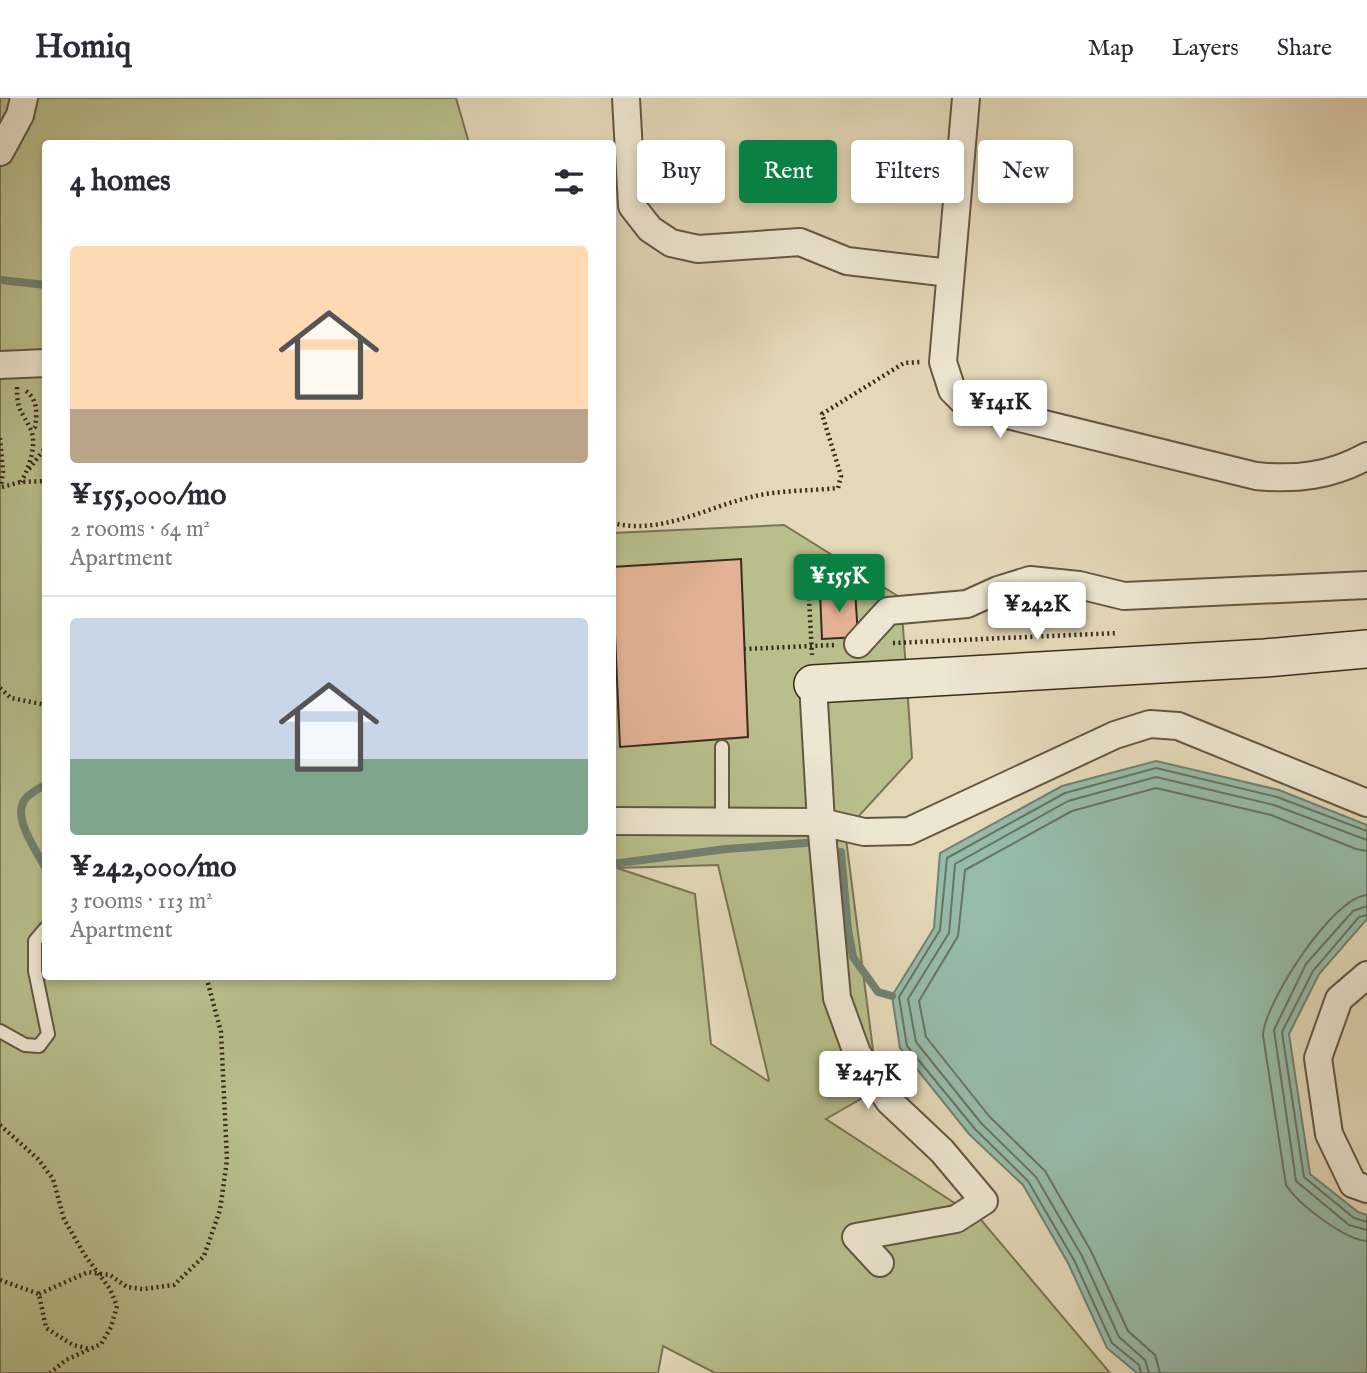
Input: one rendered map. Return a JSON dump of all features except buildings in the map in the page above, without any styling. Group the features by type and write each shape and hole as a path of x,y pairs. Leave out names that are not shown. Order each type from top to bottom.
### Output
{"street":[{"path":"0,152 20,115 24,98"},
{"path":"626,98 632,206 650,229 671,243 698,249 800,242 847,261 950,273"},
{"path":"966,98 943,362 952,390 967,405 1256,476 1288,479 1318,475 1346,467 1367,456"},
{"path":"4,373 42,364"},
{"path":"858,644 888,611 967,604 1030,580 1079,584 1124,596 1367,585"},
{"path":"880,1263 856,1237 956,1219 984,1201 942,1152 889,1101 857,1053 836,998 821,822 813,684 1251,659 1367,649"},
{"path":"616,821 821,822 864,832 909,831 1115,735 1150,724 1178,726 1367,803"},
{"path":"1367,975 1339,999 1318,1058 1329,1134 1353,1184 1367,1189"}],"lane":[{"path":"722,747 722,821"},
{"path":"0,1031 25,1045 39,1046 48,1034 35,971 35,941 42,933"}],"path":[{"path":"616,524 626,526 674,523 752,497 838,488 841,477 822,414 904,363 943,362"},
{"path":"4,373 35,400 36,419 32,430 32,453 27,472"},
{"path":"17,385 20,415 32,430"},
{"path":"0,438 4,471 1,488 21,482 42,481"},
{"path":"21,482 42,452"},
{"path":"807,560 813,684"},
{"path":"744,649 1126,632"},
{"path":"0,688 11,698 42,704"},
{"path":"0,1280 39,1294 88,1272 98,1272 110,1275 127,1287 144,1289 174,1284 204,1256 220,1210 227,1160 221,1032 207,980"},
{"path":"0,1125 38,1159 53,1179 64,1219 110,1289 117,1306 111,1327 101,1345 66,1360 50,1373"},
{"path":"39,1294 46,1328 73,1345 90,1350"}],"shaded area":[{"path":"0,98 456,98 468,140 42,140 42,980 616,980 616,533 784,525 901,598 912,758 845,831 878,1089 826,1119 982,1221 1110,1373 715,1373 663,1346 658,1373 0,1373","holes":["718,865 768,1081 711,1044 695,894 617,868"]}],"water":[{"path":"1156,761 1279,790 1367,825 1367,919 1319,974 1289,1034 1310,1174 1358,1212 1367,1215 1367,1373 1137,1373 1107,1348 1068,1263 1023,1185 969,1134 900,1048 892,996 934,928 940,853 1062,786"}],"waterway":[{"path":"0,280 42,285"},
{"path":"42,787 27,797 21,813 26,833 42,862"},
{"path":"616,863 726,849 806,843"},
{"path":"841,852 853,957 878,992 892,996"}]}
